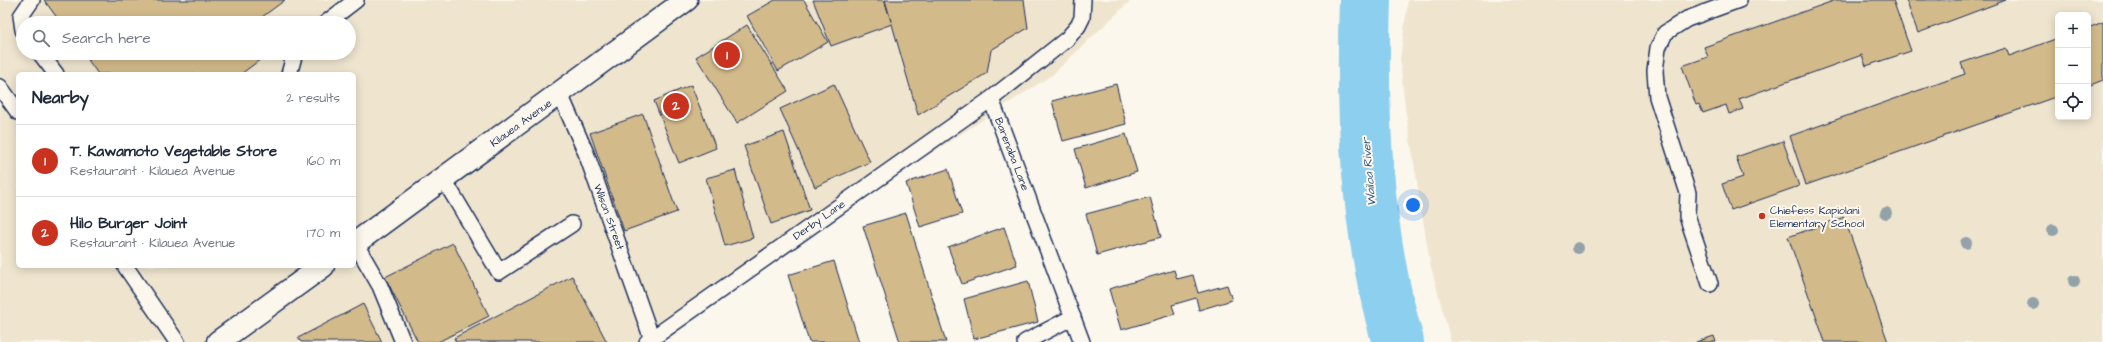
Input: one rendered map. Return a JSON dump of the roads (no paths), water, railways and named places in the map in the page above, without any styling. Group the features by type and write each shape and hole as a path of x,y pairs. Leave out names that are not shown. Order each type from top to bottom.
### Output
{"street":[{"name":"Kilauea Avenue","path":"356,242 560,94 686,0"},
{"path":"218,342 320,268"}],"lane":[{"path":"21,16 32,0"},
{"path":"335,16 356,0"},
{"path":"991,98 1073,33 1082,18 1083,0"},
{"path":"1710,284 1687,216 1688,193 1657,97 1655,71 1658,48 1664,33 1686,19 1738,0"},
{"path":"45,60 54,72"},
{"path":"290,72 293,60"},
{"path":"0,87 16,109"},
{"name":"Wilson Street","path":"560,94 586,153 651,341"},
{"name":"Barenaba Lane","path":"991,98 1082,342"},
{"name":"Derby Lane","path":"651,341 991,98"},
{"path":"444,178 499,272 572,224"},
{"path":"356,246 380,286 403,342"},
{"path":"126,268 177,342"},
{"path":"1025,342 1073,317"}],"waterway":[{"name":"Wailoa River","path":"1365,0 1365,129 1372,215 1387,300 1398,342"}],"place":[{"name":"T. Kawamoto Vegetable Store","path":"727,55"},
{"name":"Hilo Burger Joint","path":"676,106"},
{"name":"Chiefess Kapiolani Elementary School","path":"1762,216"}]}
